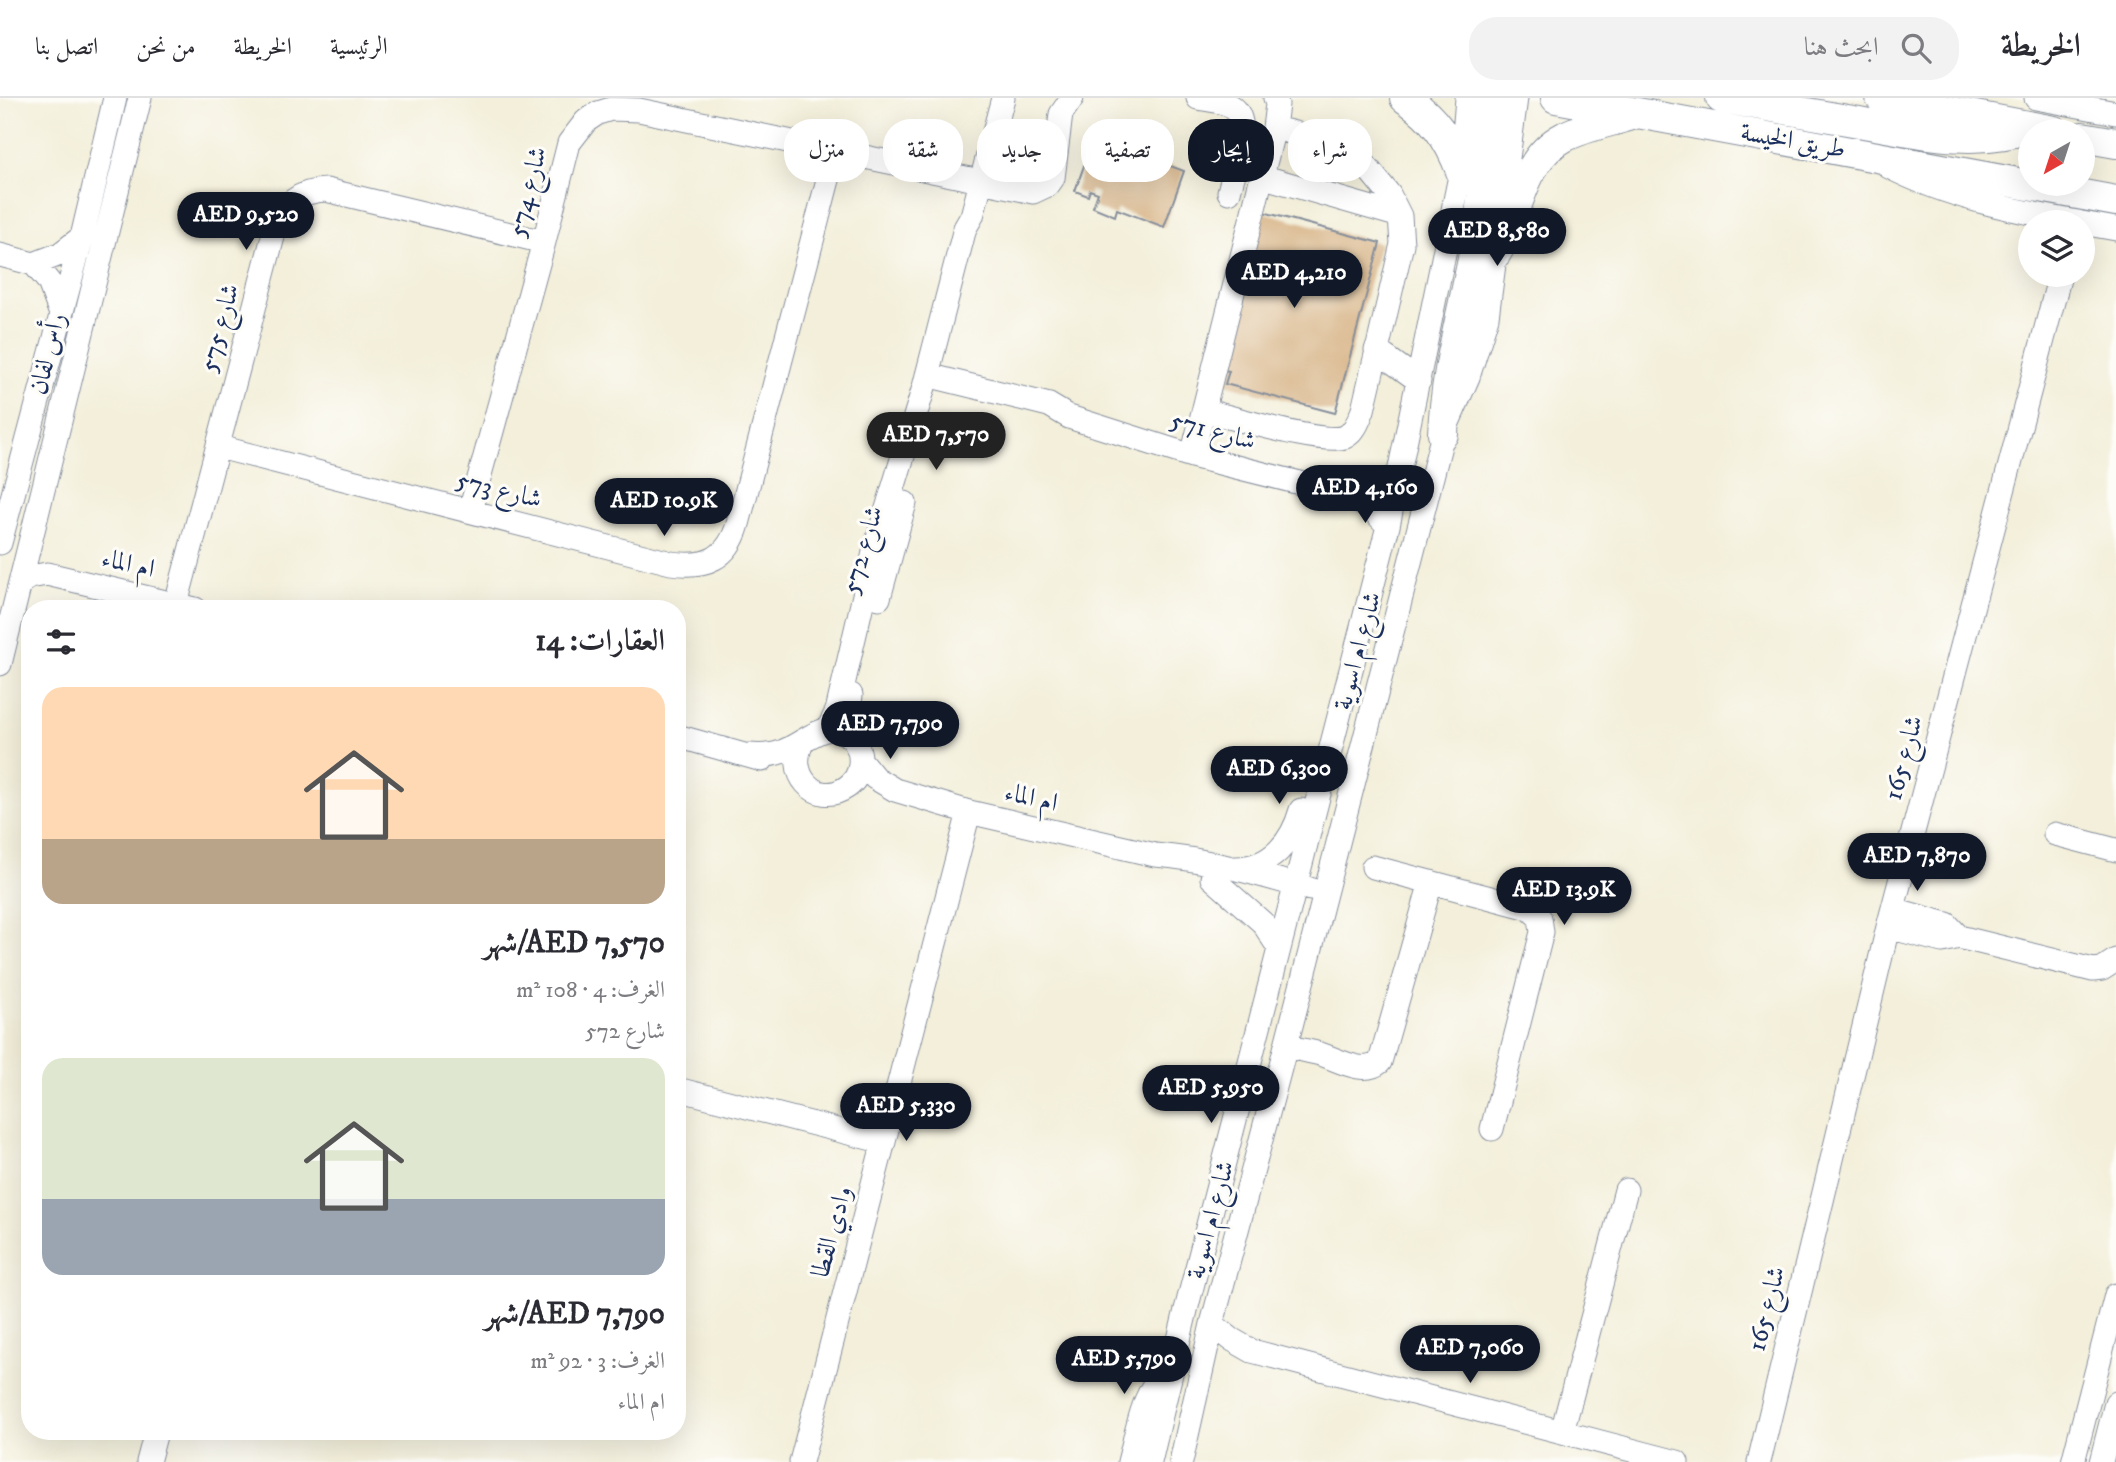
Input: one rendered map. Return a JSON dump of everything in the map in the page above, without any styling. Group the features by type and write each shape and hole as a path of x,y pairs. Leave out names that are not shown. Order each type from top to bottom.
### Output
{"main road":[{"path":"1405,98 1428,115 1440,129 1449,141 1461,171"},
{"path":"1443,434 1447,386 1473,261 1483,197 1493,98"},
{"name":"طريق الخيسة","path":"1556,98 1864,154 2113,219"},
{"path":"1721,98 1921,133 1993,137 2018,132"},
{"path":"1881,98 2041,119"},
{"path":"1496,253 1508,230 1528,176 1538,158 1552,144 1566,136 1636,114"},
{"path":"2095,139 2116,143"}],"street":[{"name":"رأس لفان","path":"0,543 82,237 115,98"},
{"name":"رأس لفان","path":"0,664 139,98"},
{"name":"شارع 572","path":"997,119 1003,98"},
{"name":"شارع 574","path":"1060,119 1072,98"},
{"path":"1198,98 1227,104 1239,114 1242,121 1242,135 1229,192"},
{"path":"1205,411 1321,438 1346,436 1356,428 1363,410 1402,244 1400,216 1389,194 1359,155 1352,149 1335,143 1274,128 1277,104 1275,98"},
{"name":"شارع ام اسوية","path":"1150,1462 1388,526 1461,171 1467,98"},
{"name":"شارع ام اسوية","path":"1181,1462 1212,1324 1443,434 1457,406 1479,347 1496,253 1516,98"},
{"name":"شارع 574","path":"470,511 569,143 586,121 611,109 639,110 784,139"},
{"path":"2041,119 2116,113"},
{"name":"طريق الخيسة","path":"1864,154 1926,183 2018,213"},
{"name":"شارع 574","path":"869,156 977,180"},
{"path":"1274,180 1400,216"},
{"name":"شارع 573","path":"219,446 687,565 701,564 715,558 726,549 738,524 827,182"},
{"name":"شارع 572","path":"850,737 848,721 851,695 931,382 973,236 972,216 981,182"},
{"name":"شارع 574","path":"986,182 1032,192 1050,182"},
{"path":"1192,456 1260,182"},
{"name":"شارع 575","path":"186,600 219,446 278,218 284,208 303,194 326,190 544,242"},
{"path":"2095,233 2113,219"},
{"name":"طريق الخيسة","path":"2095,221 2113,219"},
{"path":"0,255 34,264 60,254 82,237"},
{"path":"34,264 54,292 61,314"},
{"name":"شارع 165","path":"1759,1462 1891,918 2057,287"},
{"path":"1376,351 1419,381"},
{"name":"شارع 572","path":"828,729 836,715 875,548 931,382"},
{"name":"شارع 571","path":"931,382 1050,419 1069,417 1192,456 1344,494 1364,503 1388,526"},
{"name":"شارع 571","path":"1344,494 1368,490 1397,476"},
{"path":"20,583 30,577 47,574 36,559 30,543"},
{"name":"ام الماء","path":"47,574 159,600"},
{"path":"686,738 749,755 801,778 815,790 825,793 844,789 853,782 861,761 858,748 850,737 839,730 828,729 819,730 778,753 749,755"},
{"path":"801,778 796,758 804,740"},
{"path":"1279,948 1263,923 1220,873 1265,861 1284,846 1297,825 1311,782 1329,754"},
{"name":"ام الماء","path":"861,761 876,778 895,790"},
{"name":"ام الماء","path":"844,789 895,790 969,812 1155,855 1180,869 1220,873 1322,900"},
{"name":"وادي القطا","path":"801,1462 969,812"},
{"path":"2055,834 2116,850"},
{"path":"1374,867 1529,908 1542,922 1542,932 1493,1129"},
{"path":"1285,1051 1323,1055 1333,1061 1366,1068 1374,1067 1382,1059 1431,882"},
{"path":"1891,918 1942,942 1959,937 2093,970 2102,969 2116,960"},
{"path":"686,1091 884,1142"},
{"path":"1562,1432 1626,1189"},
{"path":"2073,1462 2116,1295"},
{"path":"1212,1324 1252,1351 1677,1462"},
{"path":"1202,1370 1225,1357 1252,1351"},
{"path":"1129,1462 1150,1392 1156,1380 1175,1361"},
{"path":"2101,1462 2116,1403"},
{"path":"148,1462 154,1440"}],"building":[{"path":"1174,167 1184,171 1164,227 1117,209 1115,216 1093,207 1098,193 1090,190 1088,196 1075,191 1081,174 1081,182 1174,182"},
{"path":"1252,209 1380,243 1335,413 1225,384 1229,371 1211,367"}]}
